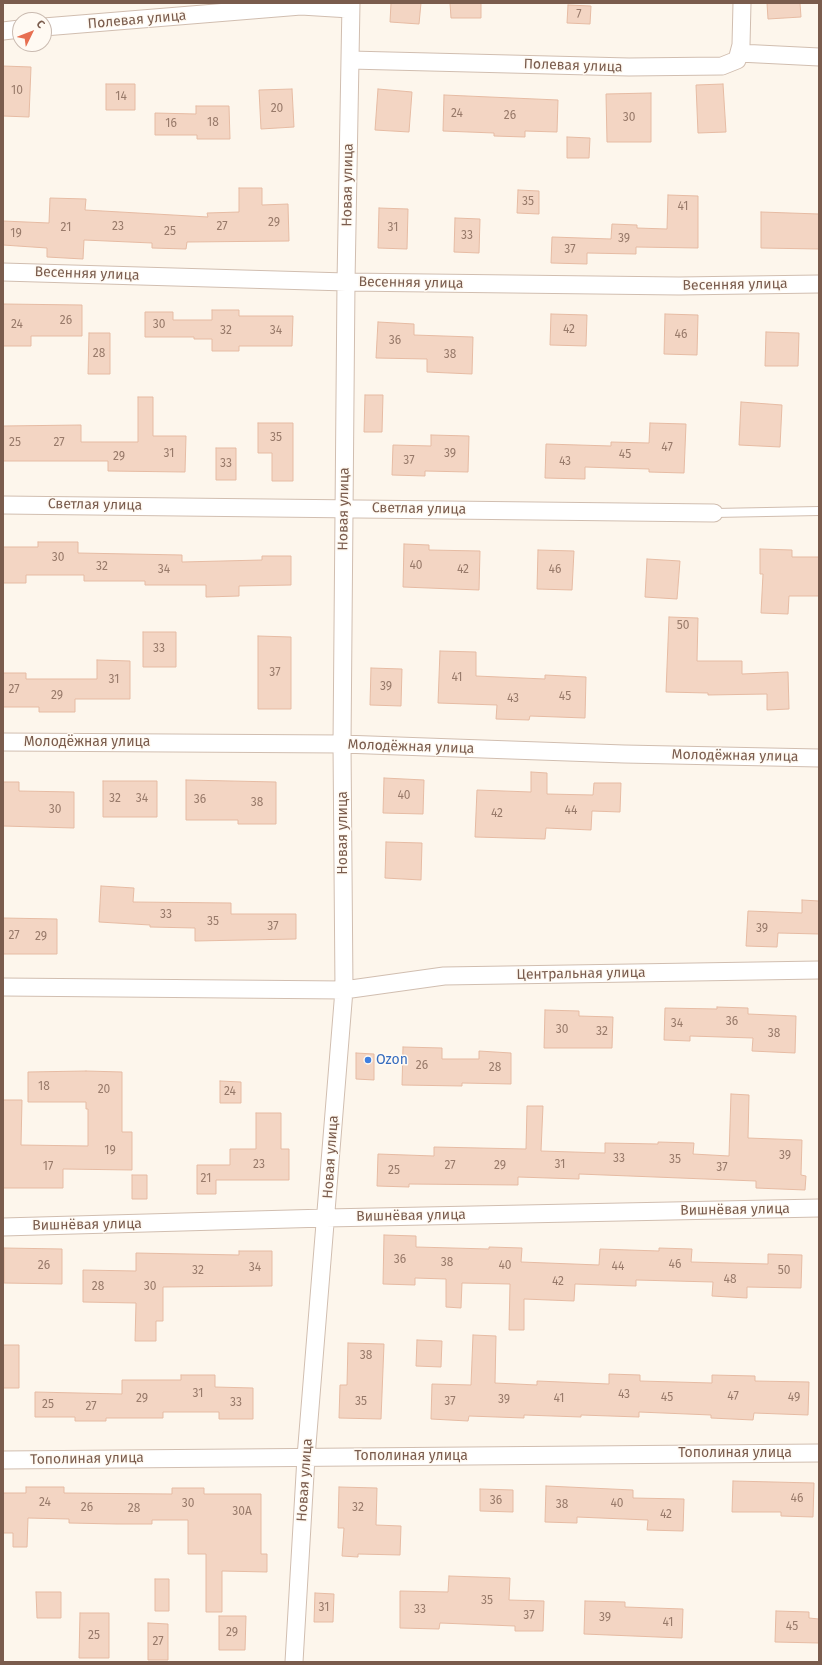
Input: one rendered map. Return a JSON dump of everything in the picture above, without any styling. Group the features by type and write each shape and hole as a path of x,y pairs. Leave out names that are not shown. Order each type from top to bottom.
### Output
{"street":[{"path":"742,3 741,45 739,54 819,57"},
{"name":"Полевая улица","path":"52,26 301,6 351,6"},
{"name":"Новая улица","path":"294,1662 306,1457 344,990 342,744 346,282 351,6"},
{"name":"Полевая улица","path":"350,60 629,67 722,66 737,60 739,54"},
{"name":"Весенняя улица","path":"3,272 346,282 679,286 819,284"},
{"name":"Светлая улица","path":"3,505 714,513"},
{"name":"Молодёжная улица","path":"3,742 342,744 616,754 819,758"},
{"name":"Центральная улица","path":"3,987 344,990 444,976 819,970"},
{"name":"Вишнёвая улица","path":"3,1227 326,1218 819,1208"},
{"name":"Тополиная улица","path":"3,1460 819,1453"}],"lane":[{"path":"714,513 819,511"}],"building":[{"path":"391,3 421,3 419,24 390,22"},
{"path":"450,3 481,3 481,18 451,18"},
{"path":"767,3 800,3 801,17 768,19"},
{"path":"568,5 591,6 590,24 567,23"},
{"path":"3,66 31,67 29,117 3,116"},
{"path":"106,84 135,84 135,110 106,110"},
{"path":"723,84 726,132 698,133 696,85"},
{"path":"292,89 294,127 261,129 259,90"},
{"path":"378,89 412,92 409,132 375,130"},
{"path":"651,93 651,142 607,142 606,94"},
{"path":"444,95 558,100 557,132 525,131 525,137 494,136 494,133 443,131"},
{"path":"196,106 229,106 230,139 197,139 197,135 155,135 155,113 196,114"},
{"path":"567,137 590,138 589,158 567,158"},
{"path":"239,188 262,188 262,205 288,204 289,241 187,242 186,249 152,248 152,243 84,240 83,259 47,257 47,248 3,245 3,221 49,223 50,198 86,199 85,210 208,217 207,213 239,212"},
{"path":"518,190 539,191 539,214 517,213"},
{"path":"668,195 698,196 698,248 636,247 636,254 587,253 587,264 551,263 552,237 611,239 612,224 637,225 637,228 667,229"},
{"path":"379,208 408,209 407,249 378,248"},
{"path":"761,212 819,214 819,249 761,248"},
{"path":"455,218 480,219 479,253 454,252"},
{"path":"3,304 82,305 82,336 31,336 31,346 3,346"},
{"path":"212,310 239,310 239,316 293,316 292,346 239,346 239,351 212,351 212,339 194,339 194,337 145,337 145,312 173,312 173,320 212,320"},
{"path":"551,314 587,315 586,346 550,345"},
{"path":"665,314 698,315 697,355 664,354"},
{"path":"378,322 414,324 414,335 473,337 472,374 427,372 427,359 376,358"},
{"path":"766,332 799,333 798,366 765,366"},
{"path":"89,333 110,333 110,374 88,374"},
{"path":"365,395 383,395 382,432 364,432"},
{"path":"138,397 153,397 153,436 186,436 185,472 108,471 108,461 3,461 3,426 81,425 81,442 138,442"},
{"path":"741,402 782,405 780,447 739,445"},
{"path":"258,423 293,423 293,481 272,481 272,453 258,453"},
{"path":"650,423 686,424 684,473 649,472 649,469 585,467 585,479 545,478 546,444 611,446 611,442 649,443"},
{"path":"431,435 469,436 468,472 425,471 425,476 392,475 393,445 431,446"},
{"path":"216,448 236,448 236,480 216,480"},
{"path":"38,542 78,542 78,553 182,555 182,562 262,560 262,556 291,556 291,585 239,586 239,596 206,597 206,585 145,585 145,581 84,581 84,575 26,575 26,583 3,583 3,547 38,547"},
{"path":"404,544 429,545 429,550 480,551 479,590 403,587"},
{"path":"760,549 792,550 792,557 819,557 819,596 789,596 788,614 761,613 763,574 760,574"},
{"path":"538,550 574,551 572,590 537,589"},
{"path":"647,559 680,561 677,599 645,597"},
{"path":"669,617 698,618 697,661 742,661 742,674 788,672 789,709 767,710 767,694 708,695 708,693 666,692"},
{"path":"143,632 176,632 176,667 143,667"},
{"path":"258,636 291,637 291,709 258,709"},
{"path":"440,651 476,652 476,676 545,679 545,675 586,677 585,718 530,716 529,720 496,719 497,705 438,703"},
{"path":"97,660 130,661 130,699 75,699 75,712 39,712 39,707 3,707 3,673 26,673 26,679 97,679"},
{"path":"371,668 402,669 401,706 370,705"},
{"path":"531,772 547,773 547,794 593,795 594,783 621,783 620,812 592,811 591,830 546,828 545,839 475,837 477,790 531,792"},
{"path":"384,778 424,780 423,814 383,813"},
{"path":"186,780 276,782 276,824 238,824 238,820 186,820"},
{"path":"103,781 157,781 157,817 103,817"},
{"path":"3,782 19,782 19,791 74,792 74,828 3,826"},
{"path":"386,842 422,843 421,880 385,878"},
{"path":"101,886 134,888 133,902 231,903 231,914 296,914 296,939 195,941 195,928 150,927 150,925 99,922"},
{"path":"802,900 819,901 819,934 778,933 777,947 746,946 748,911 802,913"},
{"path":"3,918 57,919 57,954 3,954"},
{"path":"717,1007 748,1008 748,1014 796,1016 795,1053 752,1051 753,1038 690,1036 690,1041 664,1040 665,1008 717,1009"},
{"path":"545,1010 579,1011 579,1016 613,1017 612,1048 544,1048"},
{"path":"403,1047 442,1048 442,1059 479,1059 479,1051 511,1053 511,1084 462,1083 462,1086 402,1085"},
{"path":"356,1053 374,1054 374,1080 356,1079"},
{"path":"28,1072 122,1072 122,1132 132,1132 132,1170 63,1169 63,1188 3,1188 3,1100 22,1100 21,1145 88,1146 88,1109 86,1109 86,1102 28,1102"},
{"path":"220,1081 241,1082 241,1103 220,1103"},
{"path":"731,1094 749,1095 748,1138 802,1140 801,1175 806,1176 805,1190 756,1188 756,1181 579,1174 579,1179 518,1177 518,1185 409,1184 409,1187 377,1186 378,1154 434,1156 434,1147 526,1149 527,1106 543,1106 541,1151 605,1153 605,1143 658,1144 658,1142 694,1143 693,1154 729,1156"},
{"path":"256,1113 281,1113 281,1149 289,1149 289,1180 216,1180 216,1194 197,1194 197,1165 230,1165 230,1149 256,1149"},
{"path":"132,1175 147,1175 147,1199 132,1199"},
{"path":"384,1235 416,1236 416,1247 489,1249 489,1247 522,1248 521,1262 599,1265 600,1249 659,1251 659,1248 692,1249 691,1262 768,1264 768,1254 802,1255 801,1288 747,1287 747,1298 712,1296 713,1282 636,1280 636,1286 575,1284 574,1301 524,1299 524,1330 509,1330 510,1284 462,1283 461,1308 446,1307 446,1279 415,1278 415,1285 383,1284"},
{"path":"4,1248 62,1249 62,1284 4,1283"},
{"path":"239,1251 272,1251 272,1286 163,1287 163,1321 156,1321 156,1341 135,1341 136,1303 83,1302 83,1270 136,1271 136,1253 239,1255"},
{"path":"473,1335 496,1336 495,1383 537,1385 537,1381 609,1384 609,1374 640,1375 640,1381 712,1383 712,1375 755,1376 755,1381 809,1382 808,1415 754,1413 753,1420 711,1418 711,1415 639,1412 639,1417 524,1415 524,1418 469,1416 468,1421 431,1419 432,1384 471,1385"},
{"path":"417,1340 442,1341 441,1367 416,1366"},
{"path":"348,1343 384,1344 381,1419 339,1418 340,1385 347,1385"},
{"path":"3,1345 19,1345 19,1388 3,1388"},
{"path":"181,1375 215,1375 215,1387 253,1388 253,1419 219,1419 219,1412 163,1412 163,1418 106,1418 106,1421 75,1421 75,1417 35,1417 35,1392 122,1394 122,1380 181,1380"},
{"path":"733,1481 814,1483 813,1517 781,1516 781,1512 732,1512"},
{"path":"546,1486 633,1490 633,1498 684,1499 683,1531 647,1530 648,1520 577,1517 577,1523 545,1522"},
{"path":"26,1487 64,1487 64,1493 172,1494 172,1488 204,1488 204,1494 261,1494 261,1554 267,1554 267,1572 222,1571 222,1612 206,1612 206,1554 188,1554 188,1520 152,1520 152,1524 117,1524 69,1523 69,1519 28,1518 27,1547 13,1547 13,1533 3,1533 3,1493 26,1493"},
{"path":"339,1487 377,1488 376,1525 401,1526 400,1555 358,1554 358,1557 342,1556 344,1528 338,1528"},
{"path":"480,1489 513,1490 513,1512 480,1511"},
{"path":"449,1576 510,1578 509,1600 544,1601 543,1631 515,1631 515,1626 440,1623 439,1629 400,1628 400,1591 448,1592"},
{"path":"155,1579 169,1579 169,1611 155,1611"},
{"path":"36,1592 61,1592 61,1618 37,1618"},
{"path":"315,1593 334,1594 333,1622 314,1622"},
{"path":"585,1601 625,1602 625,1607 683,1609 682,1638 584,1634"},
{"path":"776,1611 809,1612 809,1618 819,1619 819,1643 775,1642"},
{"path":"80,1613 109,1613 109,1658 79,1658"},
{"path":"219,1616 246,1616 245,1650 219,1650"},
{"path":"148,1623 168,1624 168,1660 148,1660"}],"place":[{"name":"Ozon","path":"368,1060"}]}
